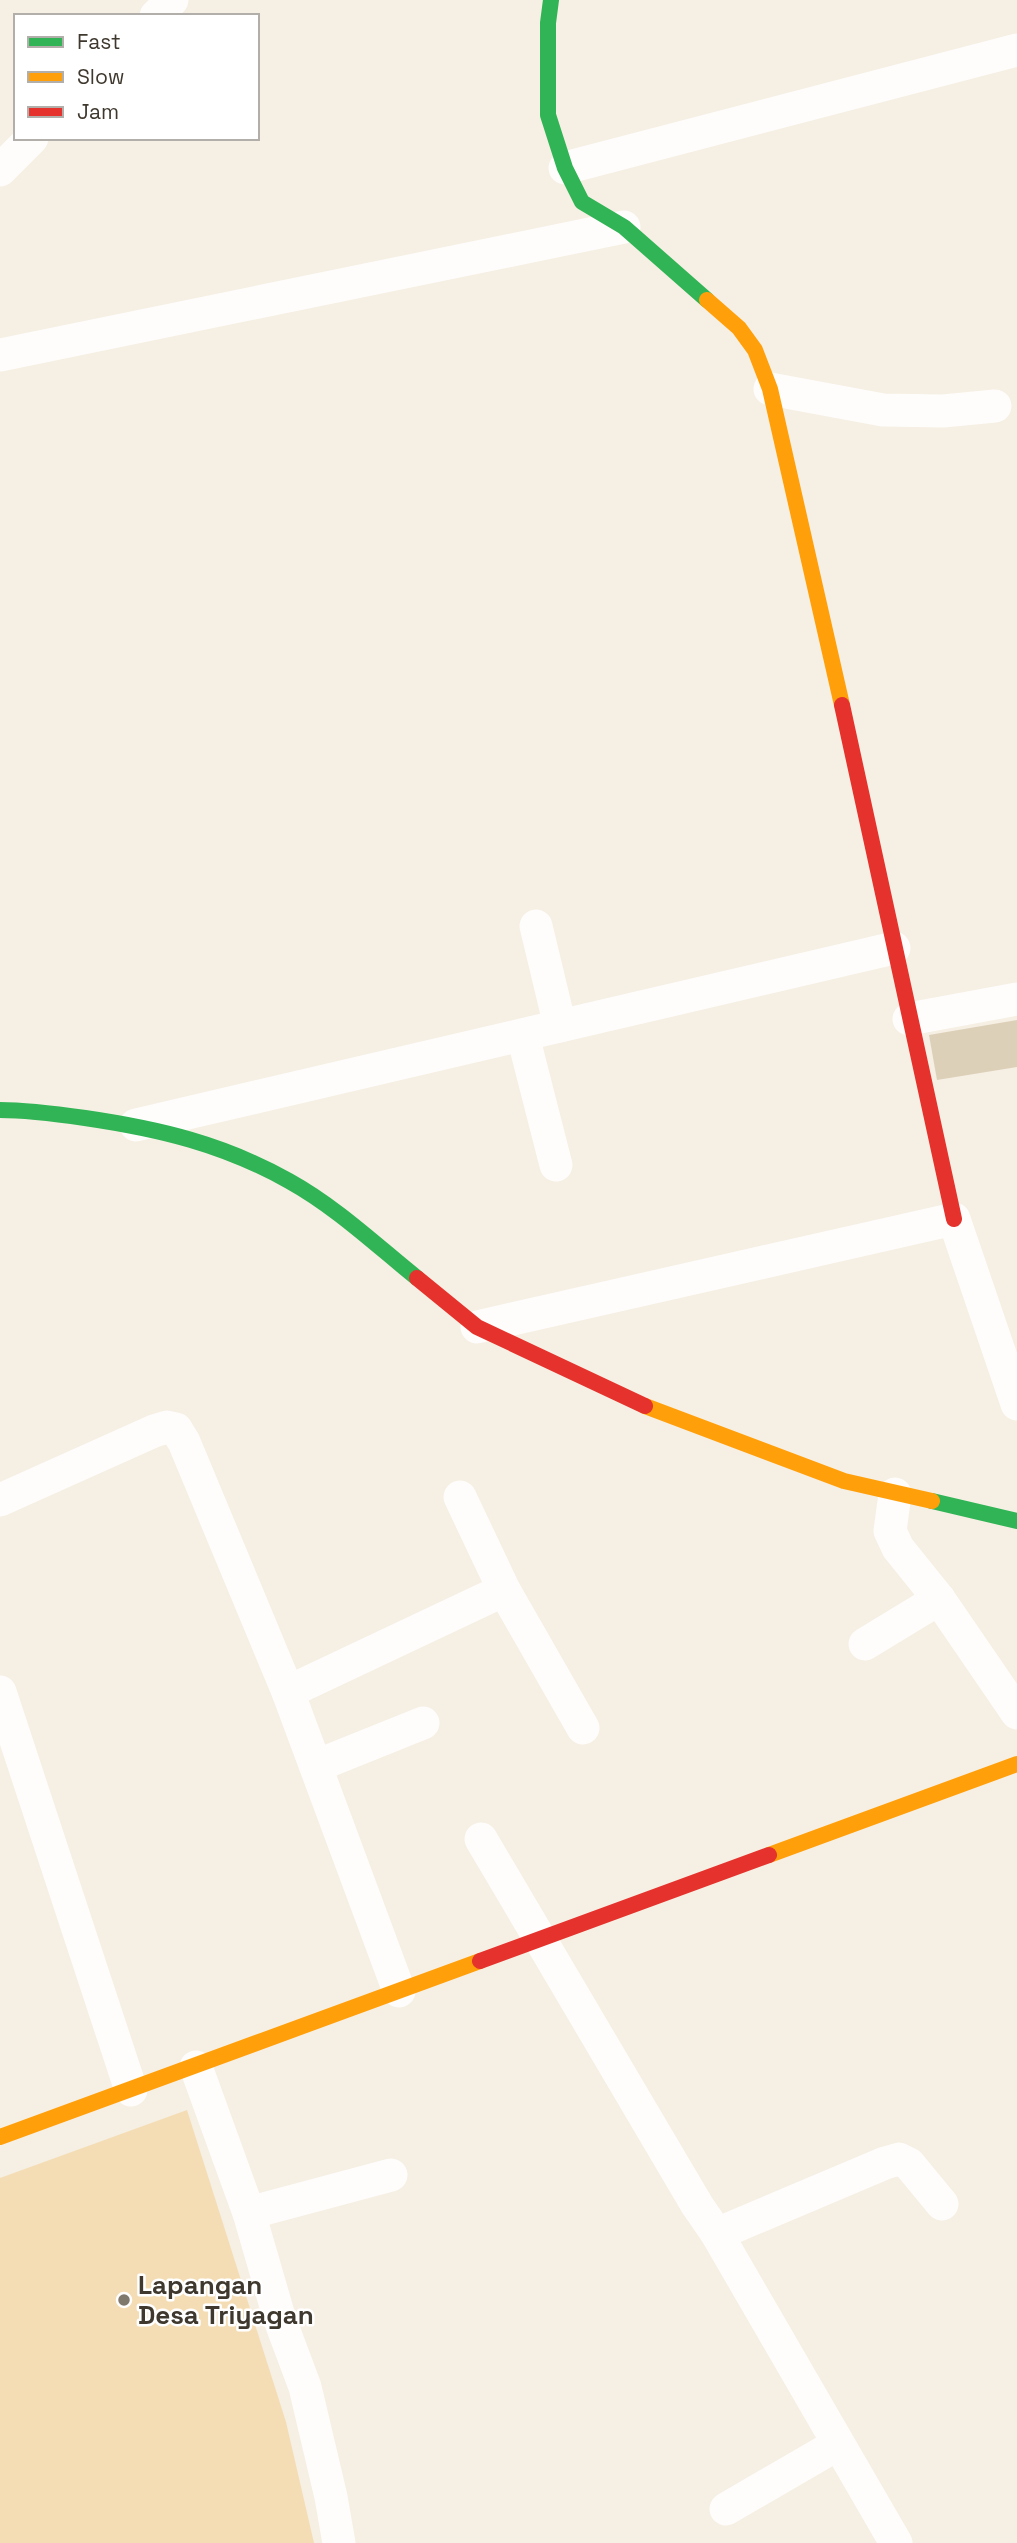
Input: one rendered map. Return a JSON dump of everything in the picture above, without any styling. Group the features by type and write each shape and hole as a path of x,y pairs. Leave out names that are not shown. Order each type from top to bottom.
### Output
{"street":[{"path":"158,14 172,0"},
{"path":"551,0 548,23 548,115 565,168 582,202 624,227 739,328 755,350 770,389 857,771 954,1219 1017,1404"},
{"path":"565,168 1017,50"},
{"path":"0,170 30,140"},
{"path":"0,355 624,227"},
{"path":"770,389 883,410 943,411 995,405"},
{"path":"536,926 560,1026"},
{"path":"133,1125 894,948"},
{"path":"909,1019 1017,999"},
{"path":"523,1036 556,1165"},
{"path":"0,1110 27,1110 133,1125 184,1136 238,1157 289,1181 331,1209 477,1327 628,1400 844,1481 1017,1521"},
{"path":"477,1327 954,1219"},
{"path":"0,1500 153,1431 167,1427 176,1429 184,1442 288,1692 399,1991"},
{"path":"895,1494 890,1531 898,1548 939,1599 1017,1713"},
{"path":"460,1497 505,1590 583,1728"},
{"path":"288,1692 505,1590"},
{"path":"865,1644 939,1599"},
{"path":"0,1692 131,2090"},
{"path":"316,1766 423,1723"},
{"path":"0,2137 1017,1763"},
{"path":"481,1839 717,2234 896,2543"},
{"path":"196,2067 249,2213 280,2320 305,2387 339,2543"},
{"path":"717,2234 898,2159 909,2164 942,2204"},
{"path":"249,2213 391,2175"},
{"path":"726,2509 838,2444"}],"shaded area":[{"name":"Lapangan Desa Triyagan","path":"187,2110 286,2422 314,2543 0,2543 0,2178"}],"building":[{"path":"1017,1020 1017,1067 937,1080 929,1035"}],"traffic: fast":[{"path":"551,0 548,23 548,115 565,168 582,202 624,227 707,300"},
{"path":"0,1110 53,1114 139,1127 240,1157 289,1181 323,1202 417,1278"},
{"path":"932,1501 1017,1521"}],"traffic: slow":[{"path":"707,300 739,328 755,350 770,389 842,705"},
{"path":"645,1406 844,1481 932,1501"},
{"path":"769,1855 1017,1764"},
{"path":"0,2137 480,1961"}],"traffic: jam":[{"path":"842,705 954,1219"},
{"path":"417,1278 477,1327 645,1406"},
{"path":"480,1961 769,1855"}],"place":[{"name":"Lapangan Desa Triyagan","path":"124,2300"}]}
